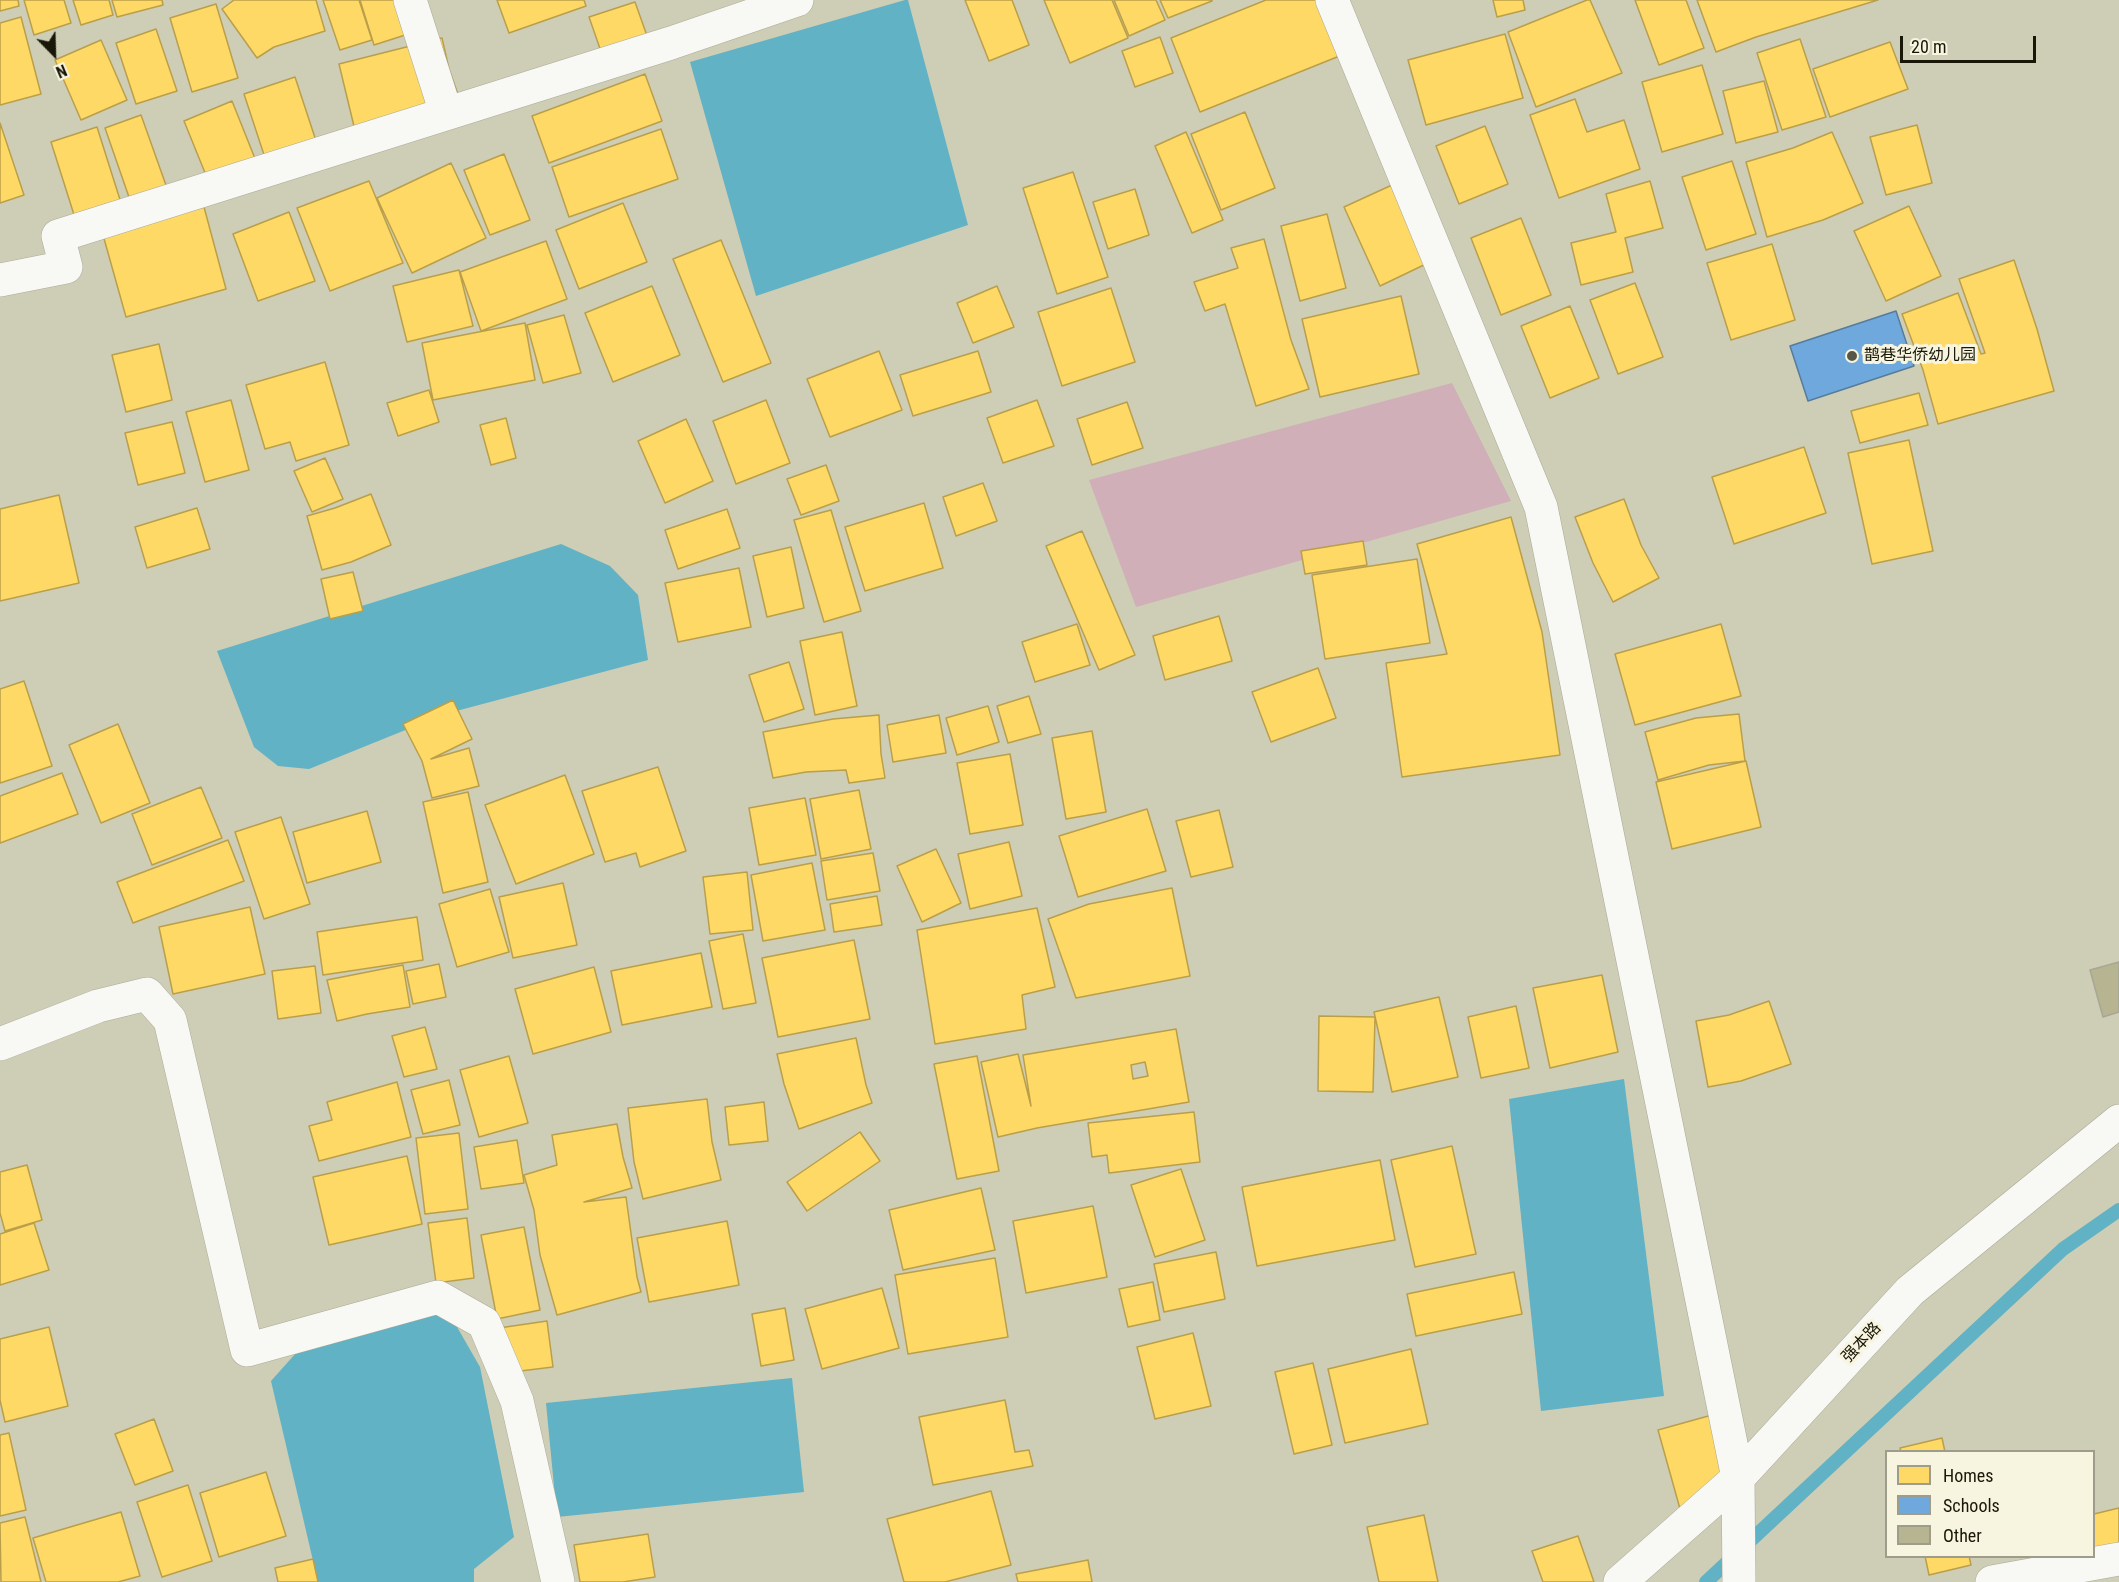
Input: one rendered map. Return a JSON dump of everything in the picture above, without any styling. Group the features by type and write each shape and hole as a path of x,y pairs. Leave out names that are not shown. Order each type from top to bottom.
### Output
{"street":[{"path":"410,0 446,113"},
{"path":"0,280 66,267 58,236 671,43 797,0"},
{"path":"1332,0 1541,507 1738,1478 1739,1577"},
{"path":"0,1044 98,1006 147,994 170,1020 247,1350 438,1297 484,1323 517,1401 558,1582"},
{"name":"强本路","path":"1620,1582 1738,1478 1910,1291 2119,1121"},
{"path":"1992,1582 2119,1559"}],"shaded area":[{"path":"1452,383 1511,501 1136,607 1089,480"}],"water":[{"path":"908,0 968,225 756,296 690,62"},
{"path":"561,544 610,566 638,595 648,660 445,714 309,769 278,766 254,747 217,651"},
{"path":"1624,1079 1664,1396 1541,1411 1509,1099"},
{"path":"449,1313 480,1367 514,1537 474,1569 474,1582 318,1582 271,1381 313,1334"},
{"path":"792,1378 804,1492 557,1517 546,1403"}],"building: Homes":[{"path":"0,0 18,0 19,6 0,11"},
{"path":"24,0 64,0 71,23 34,35"},
{"path":"73,0 109,0 113,15 81,25"},
{"path":"112,0 162,0 163,5 117,17"},
{"path":"234,0 316,0 325,31 274,47 257,58 222,9"},
{"path":"323,0 359,0 372,40 340,50"},
{"path":"360,0 415,0 424,29 374,45"},
{"path":"497,0 584,0 586,6 509,33"},
{"path":"965,0 1012,0 1029,45 989,61"},
{"path":"1044,0 1112,0 1128,38 1070,63"},
{"path":"1114,0 1156,0 1165,20 1129,36"},
{"path":"1160,0 1212,0 1212,1 1168,18"},
{"path":"1266,0 1320,0 1342,55 1200,112 1171,38"},
{"path":"1493,0 1523,0 1525,10 1497,17"},
{"path":"1590,0 1622,73 1536,107 1508,32"},
{"path":"1635,0 1686,0 1704,48 1659,65"},
{"path":"1697,0 1878,0 1756,37 1716,52"},
{"path":"635,2 651,47 605,63 589,17"},
{"path":"216,4 238,78 192,92 170,18"},
{"path":"21,17 41,94 0,105 0,23"},
{"path":"156,29 177,91 136,104 116,43"},
{"path":"1505,34 1523,98 1426,125 1408,60"},
{"path":"1160,37 1173,73 1135,87 1122,51"},
{"path":"442,38 449,69 466,117 359,147 339,64"},
{"path":"1800,39 1826,117 1782,130 1757,53"},
{"path":"101,40 127,100 81,120 55,60"},
{"path":"1890,42 1908,89 1830,117 1813,69"},
{"path":"1702,65 1723,134 1662,152 1642,82"},
{"path":"645,74 662,121 549,163 532,116"},
{"path":"295,77 320,153 269,170 244,94"},
{"path":"1764,81 1778,132 1736,143 1723,91"},
{"path":"1575,99 1587,132 1624,120 1640,169 1559,198 1530,115"},
{"path":"232,101 260,171 212,190 184,121"},
{"path":"1245,112 1275,188 1221,210 1191,134"},
{"path":"141,115 167,188 130,200 105,128"},
{"path":"0,123 24,195 0,203"},
{"path":"1917,125 1932,183 1886,195 1870,137"},
{"path":"1485,126 1508,184 1459,204 1436,146"},
{"path":"97,127 122,206 76,221 51,142"},
{"path":"661,129 678,179 569,217 552,167"},
{"path":"1186,132 1223,220 1192,233 1155,146"},
{"path":"1832,132 1863,203 1823,220 1767,237 1746,162 1793,148"},
{"path":"504,154 530,220 490,235 464,170"},
{"path":"1732,161 1756,234 1706,250 1682,177"},
{"path":"451,163 486,238 412,273 377,198"},
{"path":"1073,172 1108,277 1057,294 1023,188"},
{"path":"369,181 403,263 330,291 297,208"},
{"path":"1650,181 1663,228 1625,238 1633,272 1581,285 1571,243 1616,232 1606,194"},
{"path":"1392,185 1428,263 1380,286 1344,207"},
{"path":"1135,189 1149,235 1108,249 1093,202"},
{"path":"623,203 647,262 579,289 556,230"},
{"path":"1909,206 1941,276 1886,301 1854,231"},
{"path":"204,207 226,289 126,317 103,235"},
{"path":"289,212 315,281 258,301 233,234"},
{"path":"1327,214 1346,288 1300,301 1281,226"},
{"path":"1521,218 1551,295 1501,315 1471,238"},
{"path":"1264,239 1291,340 1309,389 1256,406 1225,304 1205,311 1194,282 1238,268 1231,248"},
{"path":"721,240 771,363 723,382 673,259"},
{"path":"546,241 567,299 481,331 460,272"},
{"path":"1772,244 1795,320 1731,340 1707,263"},
{"path":"2014,260 2037,329 2054,391 1938,424 1923,370 1902,314 1958,293 1981,354 1985,353 1959,279"},
{"path":"459,270 473,326 407,342 393,286"},
{"path":"1635,283 1663,357 1618,374 1590,300"},
{"path":"652,286 680,355 613,382 585,313"},
{"path":"997,286 1014,327 973,343 957,303"},
{"path":"1111,288 1135,362 1062,386 1038,312"},
{"path":"1401,296 1419,374 1320,397 1302,319"},
{"path":"1570,306 1599,378 1550,398 1521,326"},
{"path":"564,315 581,373 543,383 527,325"},
{"path":"525,323 535,380 433,400 422,343"},
{"path":"159,344 172,400 126,412 112,355"},
{"path":"879,351 902,410 830,437 807,379"},
{"path":"978,351 991,392 913,416 900,375"},
{"path":"325,362 349,445 296,461 290,442 265,449 246,385"},
{"path":"429,390 439,422 398,436 387,403"},
{"path":"1919,393 1928,425 1860,443 1851,411"},
{"path":"231,400 249,470 205,482 186,412"},
{"path":"766,400 790,463 736,484 713,421"},
{"path":"1037,400 1054,446 1003,463 987,418"},
{"path":"1127,402 1143,448 1092,465 1077,419"},
{"path":"506,418 516,458 491,465 480,425"},
{"path":"686,419 713,481 665,503 638,441"},
{"path":"172,422 185,473 138,485 125,433"},
{"path":"1909,440 1933,551 1872,564 1848,453"},
{"path":"1804,447 1826,513 1734,544 1712,477"},
{"path":"325,458 343,499 312,512 294,471"},
{"path":"826,465 839,501 801,515 787,479"},
{"path":"983,483 997,521 956,536 943,497"},
{"path":"371,494 391,545 351,562 322,570 307,516"},
{"path":"59,495 79,583 0,601 0,509"},
{"path":"1624,499 1641,545 1659,578 1613,602 1593,563 1575,517"},
{"path":"924,503 943,568 865,591 845,527"},
{"path":"197,508 210,549 147,568 135,527"},
{"path":"727,509 740,548 678,569 665,530"},
{"path":"831,510 861,611 824,622 794,520"},
{"path":"1511,517 1542,632 1560,755 1402,777 1386,663 1447,654 1417,544"},
{"path":"1082,531 1135,655 1099,670 1046,546"},
{"path":"1363,541 1367,565 1305,574 1301,551"},
{"path":"791,547 804,608 767,617 753,556"},
{"path":"1417,559 1430,643 1325,659 1312,575"},
{"path":"739,568 751,627 678,642 665,583"},
{"path":"353,572 363,611 330,619 321,579"},
{"path":"1219,616 1232,661 1165,680 1153,636"},
{"path":"1077,624 1090,665 1035,682 1022,642"},
{"path":"1721,624 1741,696 1635,725 1615,654"},
{"path":"842,632 857,706 815,715 800,641"},
{"path":"789,662 804,709 764,722 749,675"},
{"path":"1318,668 1336,718 1271,742 1252,692"},
{"path":"24,681 52,766 0,783 0,689"},
{"path":"1029,696 1041,734 1008,743 997,706"},
{"path":"453,700 472,739 431,759 469,748 479,786 432,798 422,761 403,724"},
{"path":"988,706 999,742 957,755 946,718"},
{"path":"1739,714 1745,761 1709,765 1658,780 1645,732 1696,718"},
{"path":"879,715 885,778 849,783 846,770 806,772 773,778 763,732 833,719"},
{"path":"939,715 946,753 893,762 887,725"},
{"path":"118,724 150,803 101,823 69,745"},
{"path":"1092,731 1106,812 1066,819 1052,738"},
{"path":"1010,754 1023,825 970,834 957,763"},
{"path":"1746,761 1761,827 1672,849 1656,782"},
{"path":"658,767 686,851 640,867 636,853 605,862 582,791"},
{"path":"62,773 78,814 0,843 0,796"},
{"path":"565,775 594,854 516,884 485,805"},
{"path":"201,787 222,838 152,865 132,814"},
{"path":"859,790 871,849 821,859 810,799"},
{"path":"468,792 488,882 443,893 423,802"},
{"path":"805,798 816,855 759,865 749,808"},
{"path":"1147,809 1166,871 1078,897 1059,836"},
{"path":"1219,810 1233,867 1191,877 1176,821"},
{"path":"367,811 381,862 307,883 293,832"},
{"path":"281,817 310,904 264,919 235,832"},
{"path":"228,840 244,881 133,923 117,882"},
{"path":"1009,842 1022,896 970,909 958,854"},
{"path":"936,849 961,903 922,922 897,866"},
{"path":"873,853 880,891 827,900 821,861"},
{"path":"812,863 825,930 763,941 751,875"},
{"path":"747,872 753,930 710,934 703,877"},
{"path":"563,883 577,945 513,958 499,897"},
{"path":"1172,888 1190,976 1076,998 1048,919 1089,904"},
{"path":"490,889 509,952 457,967 439,904"},
{"path":"877,896 882,925 834,932 830,904"},
{"path":"250,907 265,974 173,994 159,927"},
{"path":"1037,908 1055,987 1022,995 1026,1029 935,1044 917,930"},
{"path":"417,917 423,960 323,975 317,932"},
{"path":"743,934 756,1003 723,1009 709,941"},
{"path":"854,940 870,1019 778,1037 762,958"},
{"path":"701,953 712,1007 622,1025 611,971"},
{"path":"439,964 446,997 413,1004 406,971"},
{"path":"403,965 410,1007 337,1021 327,980"},
{"path":"315,966 321,1013 278,1019 272,971"},
{"path":"594,967 611,1032 533,1054 515,989"},
{"path":"1602,975 1618,1052 1550,1068 1533,988"},
{"path":"1439,997 1458,1077 1392,1092 1374,1012"},
{"path":"1769,1001 1791,1064 1741,1081 1708,1087 1696,1021 1729,1015"},
{"path":"1516,1006 1529,1068 1481,1078 1468,1017"},
{"path":"1319,1016 1375,1017 1373,1092 1318,1091"},
{"path":"425,1027 437,1069 404,1077 392,1036"},
{"path":"1176,1029 1189,1102 1037,1128 998,1137 981,1062 1018,1054 1031,1106 1023,1055","holes":["1145,1062 1148,1076 1133,1079 1131,1065"]},
{"path":"856,1038 872,1103 799,1129 777,1054"},
{"path":"509,1056 528,1123 479,1137 460,1070"},
{"path":"977,1056 999,1171 957,1179 934,1064"},
{"path":"449,1080 460,1125 423,1134 411,1090"},
{"path":"397,1082 411,1137 319,1161 309,1126 332,1120 327,1102"},
{"path":"707,1099 712,1142 721,1180 643,1199 634,1162 628,1108"},
{"path":"764,1102 768,1141 729,1145 725,1107"},
{"path":"1194,1112 1200,1162 1109,1173 1107,1155 1092,1157 1088,1123"},
{"path":"617,1124 632,1188 584,1202 626,1197 641,1292 557,1315 540,1255 534,1210 524,1175 557,1165 552,1135"},
{"path":"860,1132 880,1161 807,1211 787,1182"},
{"path":"459,1133 468,1209 425,1214 416,1138"},
{"path":"517,1140 524,1183 481,1189 474,1147"},
{"path":"1452,1146 1476,1254 1415,1267 1391,1160"},
{"path":"407,1156 422,1224 329,1245 313,1177"},
{"path":"1380,1160 1395,1240 1257,1266 1242,1187"},
{"path":"27,1165 42,1220 5,1231 0,1213 0,1172"},
{"path":"1181,1169 1205,1240 1155,1257 1131,1185"},
{"path":"981,1188 995,1250 903,1270 889,1210"},
{"path":"1093,1206 1107,1277 1026,1293 1013,1221"},
{"path":"467,1218 474,1278 436,1283 428,1223"},
{"path":"727,1221 739,1285 649,1302 637,1238"},
{"path":"34,1223 49,1270 0,1285 0,1234"},
{"path":"524,1227 540,1310 497,1319 481,1235"},
{"path":"1216,1252 1225,1299 1164,1312 1154,1264"},
{"path":"995,1258 1008,1337 908,1354 895,1275"},
{"path":"1514,1272 1522,1314 1416,1336 1407,1294"},
{"path":"1153,1282 1160,1320 1128,1327 1119,1289"},
{"path":"882,1288 899,1348 822,1369 805,1309"},
{"path":"785,1308 794,1360 761,1366 752,1314"},
{"path":"547,1321 553,1367 504,1373 499,1328"},
{"path":"49,1327 68,1406 5,1422 0,1400 0,1339"},
{"path":"1193,1333 1211,1406 1155,1419 1137,1347"},
{"path":"1411,1349 1428,1424 1345,1443 1328,1369"},
{"path":"1313,1363 1332,1445 1294,1454 1275,1372"},
{"path":"1005,1400 1015,1452 1029,1450 1033,1466 933,1485 919,1417"},
{"path":"1719,1413 1742,1499 1682,1516 1658,1430"},
{"path":"154,1419 173,1471 135,1485 115,1434"},
{"path":"9,1433 26,1510 0,1516 0,1435"},
{"path":"1942,1438 1945,1450 1900,1450 1900,1448"},
{"path":"266,1472 286,1536 219,1557 200,1493"},
{"path":"188,1485 212,1561 162,1577 137,1502"},
{"path":"991,1491 1011,1565 945,1582 904,1582 887,1519"},
{"path":"2119,1508 2119,1543 2095,1549 2095,1514"},
{"path":"121,1512 140,1576 118,1582 46,1582 33,1538"},
{"path":"1424,1515 1438,1582 1379,1582 1367,1527"},
{"path":"25,1517 41,1582 1,1582 0,1523"},
{"path":"648,1534 655,1577 623,1582 580,1582 574,1545"},
{"path":"1578,1536 1594,1582 1543,1582 1532,1551"},
{"path":"1925,1558 1969,1558 1971,1565 1929,1575"},
{"path":"313,1559 318,1582 278,1582 275,1568"},
{"path":"1088,1560 1092,1582 1018,1582 1016,1574"}],"building: Schools":[{"name":"鹊巷华侨幼儿园","path":"1896,311 1914,366 1808,401 1790,346"}],"building: Other":[{"path":"2119,962 2119,1012 2103,1017 2090,970"}],"waterway":[{"path":"1706,1582 2063,1249 2119,1210"}],"place":[{"name":"鹊巷华侨幼儿园","path":"1852,356"}]}
